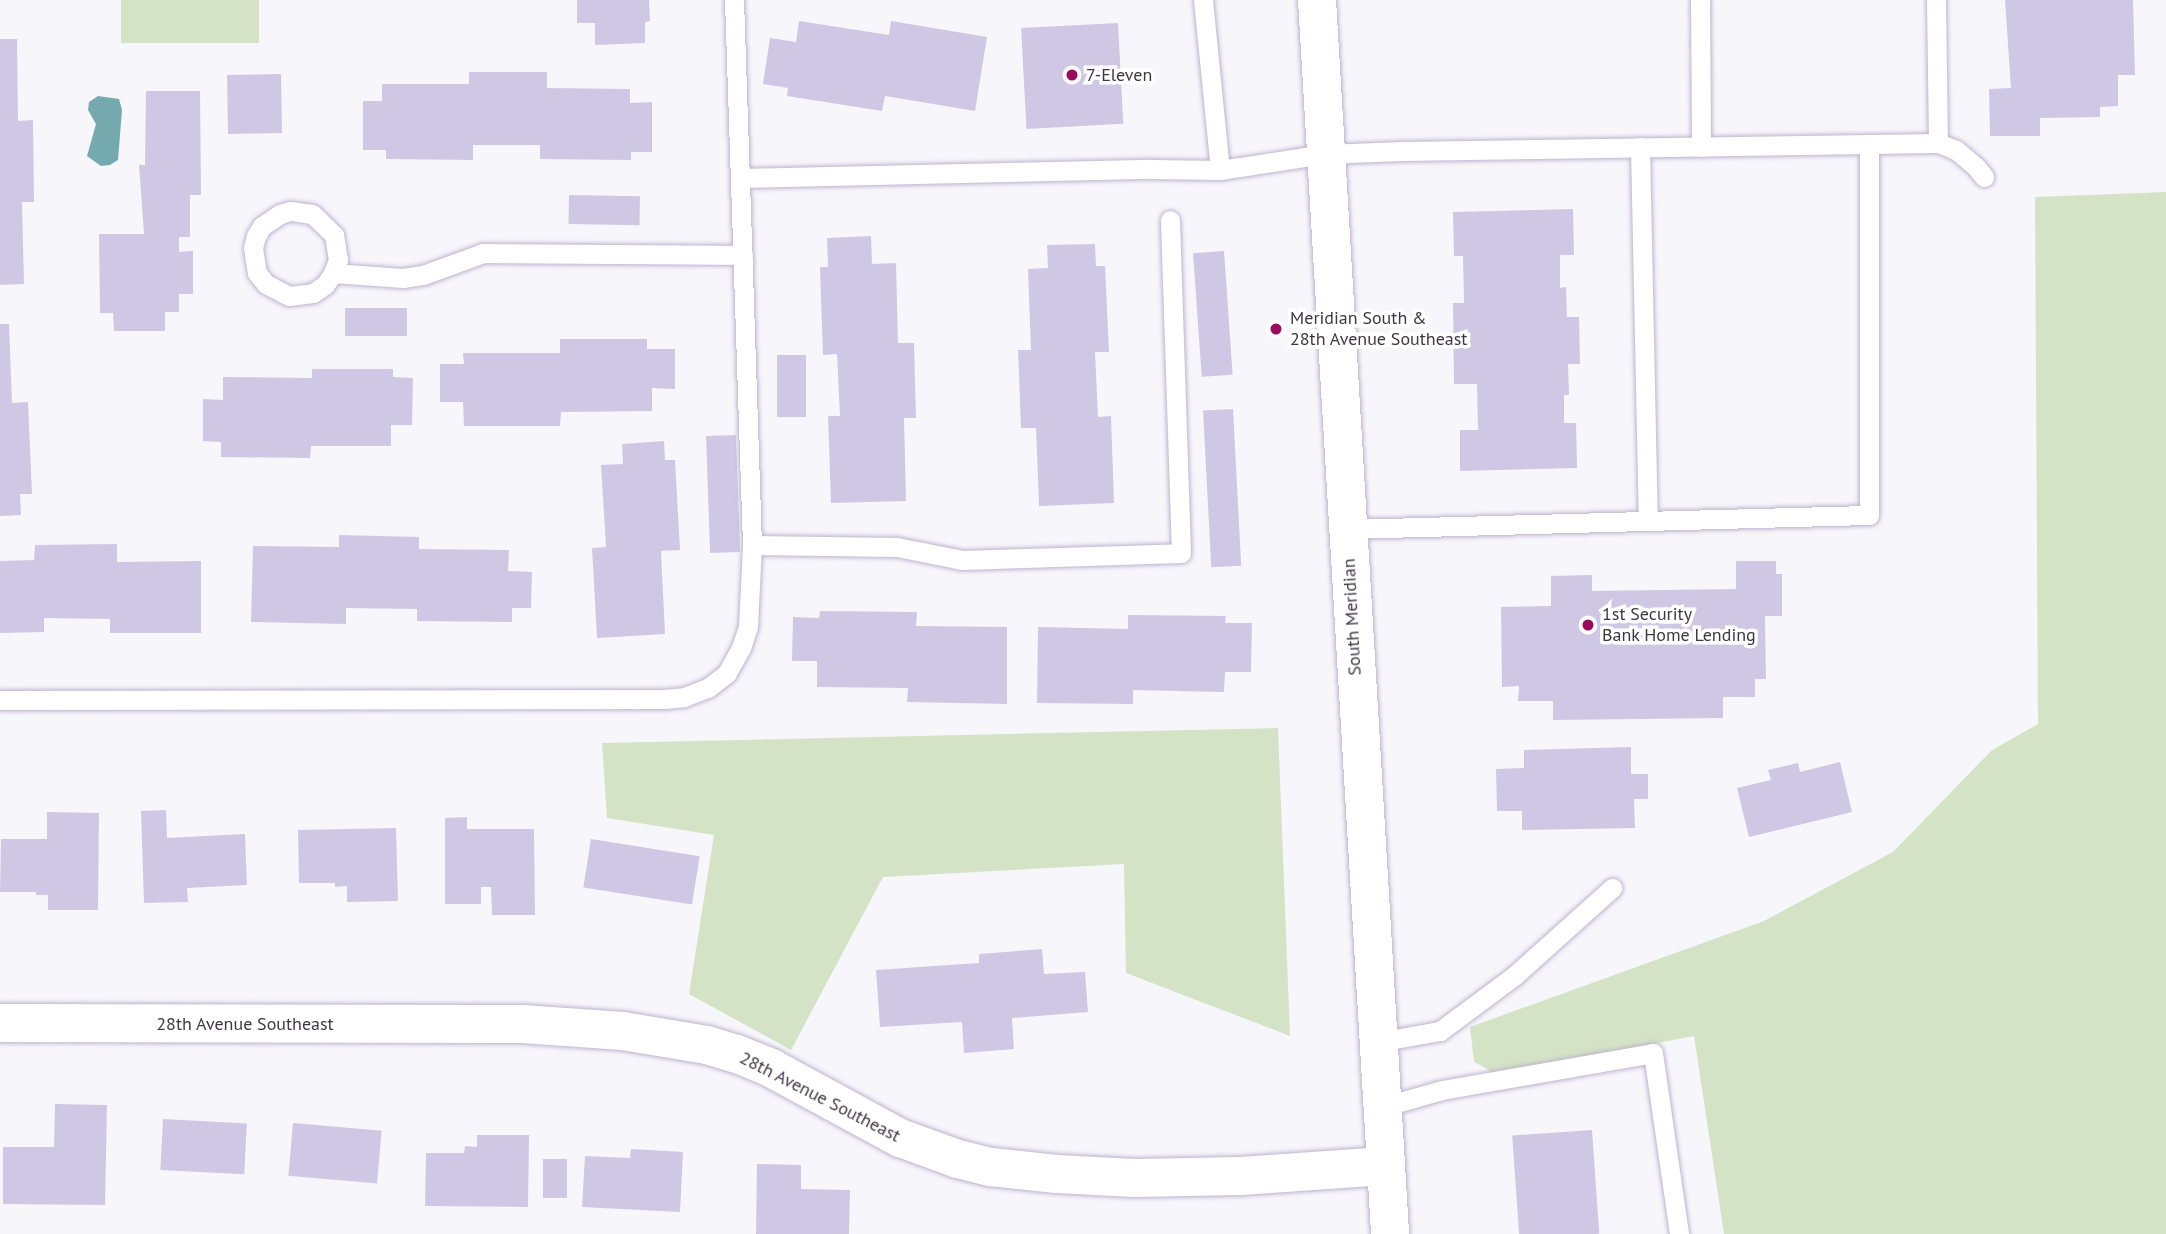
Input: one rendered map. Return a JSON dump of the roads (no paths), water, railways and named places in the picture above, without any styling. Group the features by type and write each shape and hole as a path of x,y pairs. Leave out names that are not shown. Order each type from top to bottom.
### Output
{"street":[{"name":"South Meridian","path":"1317,0 1390,1234"},
{"name":"28th Avenue Southeast","path":"0,1023 522,1024 623,1031 707,1045 737,1054 771,1068 900,1138 946,1155 991,1167 1134,1178 1241,1176 1385,1166"}],"lane":[{"path":"0,701 684,697 708,688 727,673 741,648 751,602 752,545 734,0"},
{"path":"1203,0 1220,170"},
{"path":"1699,0 1701,147"},
{"path":"1936,0 1938,143"},
{"path":"740,178 1220,170 1325,155 1938,143 1956,150 1984,177"},
{"path":"1347,529 1869,515 1868,144"},
{"path":"1640,147 1648,521"},
{"path":"290,211 312,214 328,226 334,235 338,260 333,273 325,285 313,293 289,296 277,292 257,273 253,248 256,236 262,226 280,214 290,211"},
{"path":"752,545 897,547 962,560 1181,553 1170,220"},
{"path":"333,273 402,278 423,275 484,253 498,252 743,255"},
{"path":"1378,1042 1440,1031 1514,976 1612,888"},
{"path":"1382,1107 1442,1090 1653,1053 1679,1234"}],"water":[{"path":"98,96 119,99 122,110 118,160 101,166 87,156 96,124 88,110 89,102"}],"place":[{"name":"7-Eleven","path":"1072,75"},
{"name":"Meridian South & 28th Avenue Southeast","path":"1276,329"},
{"name":"1st Security Bank Home Lending","path":"1588,625"}]}
